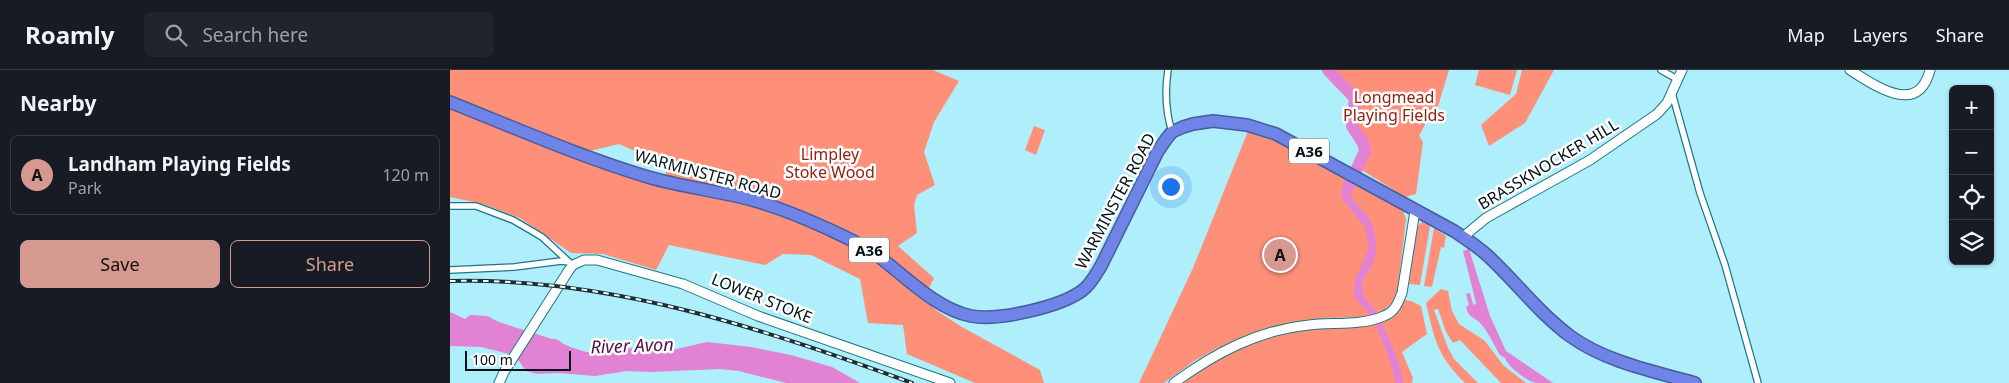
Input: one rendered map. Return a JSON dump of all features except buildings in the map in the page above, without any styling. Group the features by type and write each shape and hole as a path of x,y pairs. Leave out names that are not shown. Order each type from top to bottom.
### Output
{"highway":[{"name":"WARMINSTER ROAD","path":"450,102 648,177 752,200 826,228 871,251 949,308 973,316 986,317 1000,316 1057,304 1084,290 1101,266 1158,150 1172,132 1193,124 1229,122 1256,127 1276,134 1415,211 1467,234 1473,244 1494,262 1547,317 1582,343 1600,353 1626,363 1694,383"}],"main road":[{"name":"BRASSKNOCKER HILL","path":"1467,234 1486,218 1590,160 1657,114 1667,103 1682,70"},
{"path":"1850,70 1879,87 1899,95 1909,96 1924,88 1930,70"},
{"path":"1174,383 1223,350 1265,334 1303,326 1371,320 1383,317 1394,310 1402,293 1415,211"},
{"name":"LOWER STOKE","path":"571,263 584,260 607,262 702,290 758,316 950,383"},
{"path":"499,383 565,276 571,263"}],"street":[{"path":"1168,70 1166,94 1169,123 1172,132"},
{"path":"1661,70 1677,79"},
{"path":"1672,93 1700,193 1725,265 1758,383"},
{"path":"450,206 476,206 513,220 542,237 571,263"},
{"path":"450,270 571,263"}],"green space":[{"name":"Limpley Stoke Wood","path":"450,70 933,70 959,81 934,122 924,152 935,185 917,195 914,205 917,233 898,246 934,278 929,288 914,280 909,284 937,311 1040,370 1044,383 975,383 907,354 903,325 868,323 860,279 811,255 783,254 765,265 669,245 656,270 603,254 571,253 520,218 483,204 450,197","holes":["619,144 669,166 665,175 633,167 590,151"]},
{"name":"Longmead Playing Fields","path":"1330,70 1449,70 1436,113 1430,115 1419,136 1423,142 1416,194 1405,197 1362,170 1369,147 1356,124 1357,91"},
{"path":"1479,70 1517,70 1510,95 1475,85"},
{"path":"1522,70 1554,70 1525,123 1489,146 1481,125 1516,94"},
{"path":"1034,126 1045,130 1036,155 1025,150"},
{"path":"1248,131 1267,135 1403,210 1406,220 1397,294 1392,303 1383,311 1367,317 1327,318 1279,326 1218,348 1194,361 1164,383 1139,383 1193,268"},
{"path":"1422,222 1430,226 1420,285 1409,284 1417,227"},
{"path":"1434,228 1446,236 1444,248 1441,247 1432,287 1424,286"},
{"path":"1441,289 1448,291 1452,311 1459,324 1485,341 1504,366 1526,383 1501,383 1460,340 1453,343 1446,332 1438,309 1434,310 1454,359 1478,383 1465,383 1448,364 1438,347 1432,328 1426,303"},
{"path":"1404,300 1421,306 1427,334 1402,352 1413,378 1412,383 1181,383 1219,356 1265,337 1305,328 1371,324 1392,318"}],"shaded area":[{"path":"1349,174 1355,178 1351,194 1353,199 1370,220 1376,241 1375,256 1363,281 1363,293 1376,312 1388,336 1397,358 1403,383 1395,383 1389,358 1377,328 1354,296 1355,280 1369,248 1365,227 1342,199 1341,192"},
{"path":"1469,249 1490,316 1506,351 1553,383 1536,383 1518,373 1500,355 1481,324 1470,316 1466,307 1469,305 1466,294 1470,293 1473,304 1475,305 1476,303 1463,251"},
{"path":"450,312 465,319 470,315 487,316 499,322 556,339 572,348 601,354 621,348 672,350 707,342 751,347 791,355 832,367 860,383 786,383 739,371 720,369 627,371 595,376 559,373 537,374 526,371 519,361 509,354 481,347 450,346"}],"waterway":[{"path":"1328,70 1355,98 1352,126 1363,143 1365,151 1349,186"}],"railway":[{"path":"450,281 510,282 628,297 686,310 743,326 912,383"}],"place":[{"name":"Landham Playing Fields","path":"1280,255"}],"water label":[{"name":"River Avon","path":"632,345"}]}
